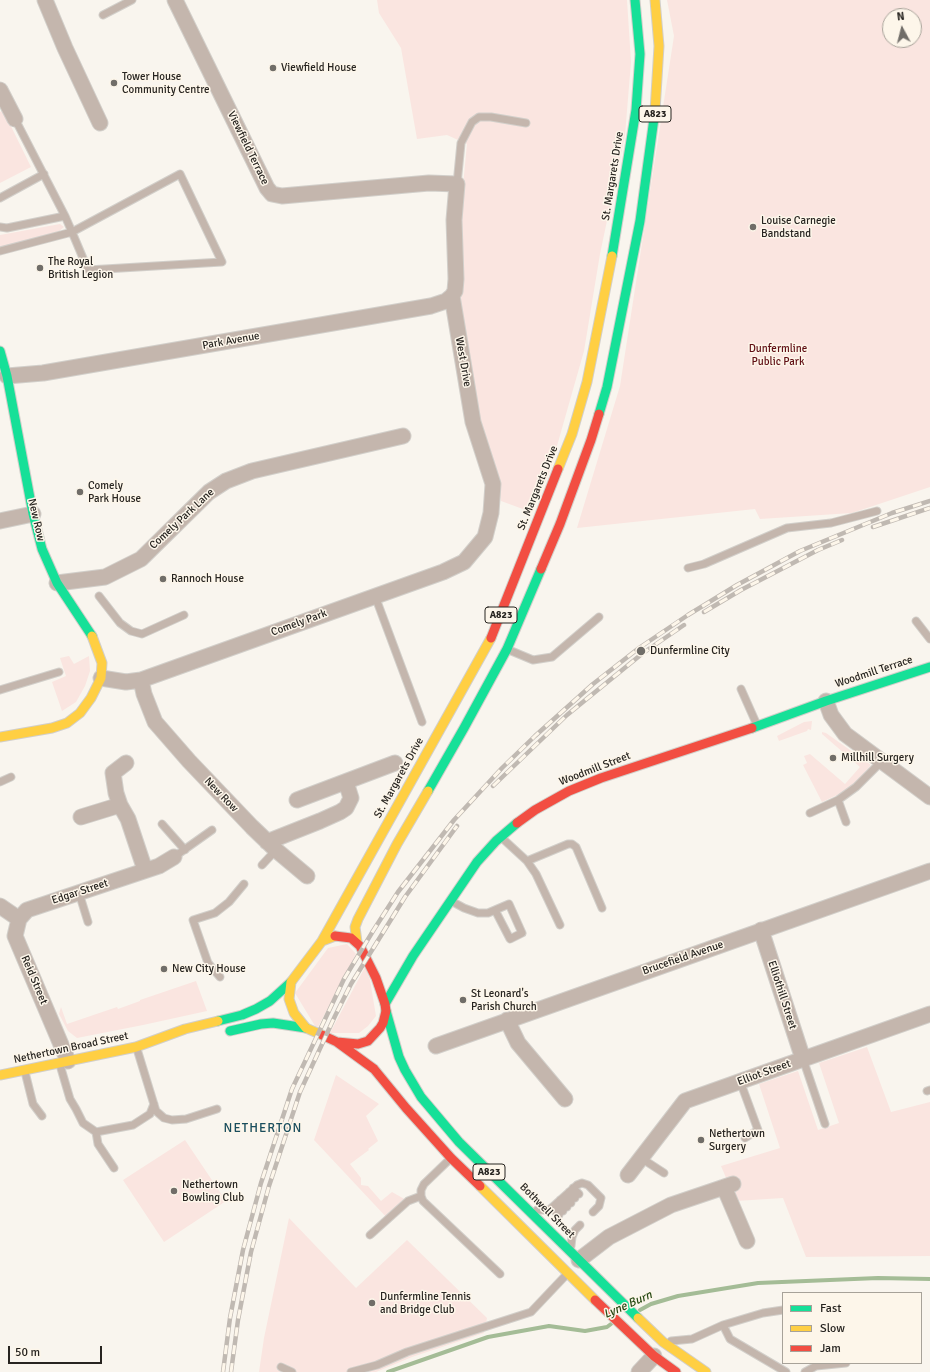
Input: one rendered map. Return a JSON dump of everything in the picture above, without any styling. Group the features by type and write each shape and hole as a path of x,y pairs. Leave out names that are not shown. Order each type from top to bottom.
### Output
{"main road":[{"name":"St. Margarets Drive","path":"322,941 488,644 572,434 587,382 618,224 636,110 640,54 635,0"},
{"name":"A823","path":"338,1042 352,1044 368,1041 380,1028 385,1008 376,978 368,960 357,942 355,928 358,919 397,844 464,728 507,649 560,524 591,440 607,387 632,264 655,112 659,46 655,0"},
{"name":"New Row","path":"0,351 7,376 33,514 42,549 58,582 90,632 98,648 102,663 101,678"},
{"name":"Woodmill Terrace","path":"826,701 930,667"},
{"path":"0,738 52,728 67,723 80,713 91,698 101,678"},
{"name":"Woodmill Street","path":"385,1008 413,956 477,862 512,826 535,810 569,791 601,778 758,726 826,701"},
{"path":"322,941 329,937 339,936 351,938 357,942"},
{"name":"A823","path":"322,941 291,982 289,991 291,1006 297,1019 306,1028 338,1042 358,1056 376,1072 451,1158 624,1328 654,1356 676,1372"},
{"name":"Woodmill Street","path":"397,969 413,956"},
{"path":"368,960 372,965 381,970"},
{"name":"Nethertown Broad Street","path":"0,1075 136,1047 185,1029 238,1016 270,1001 291,982"},
{"name":"Bothwell Street","path":"385,1008 399,1057 421,1097 459,1142 663,1342"},
{"path":"223,1032 260,1024 273,1023 306,1028"},
{"name":"Nethertown Broad Street","path":"146,1044 180,1042"},
{"name":"A823","path":"663,1342 706,1372"}],"street":[{"path":"45,0 65,48 100,123"},
{"name":"Viewfield Terrace","path":"175,0 267,188 272,194 282,196 429,183 457,184"},
{"path":"0,90 15,119"},
{"name":"West Drive","path":"457,184 454,220 456,279 455,291 452,296 473,422 493,484 491,513 485,537"},
{"name":"Park Avenue","path":"7,376 43,373 431,306 446,301 452,296"},
{"name":"Comely Park Lane","path":"58,582 105,577 141,558 209,492 226,481 252,471 403,436"},
{"path":"0,521 33,514"},
{"name":"Comely Park","path":"101,678 126,682 140,680 444,572 464,562 485,537"},
{"name":"New Row","path":"140,680 155,722 189,761 272,846 308,876"},
{"path":"826,701 831,715 846,734 881,762 930,797"},
{"path":"126,763 112,773 120,805 128,819 145,870"},
{"path":"297,800 395,763"},
{"path":"272,846 346,808 351,798 346,782"},
{"path":"81,817 120,805"},
{"name":"Edgar Street","path":"19,919 27,910 159,866 180,853"},
{"name":"Brucefield Avenue","path":"436,1046 930,871"},
{"path":"0,906 19,919"},
{"name":"Reid Street","path":"19,919 16,936 64,1062"},
{"name":"Elliothill Street","path":"761,930 803,1059"},
{"name":"Elliot Street","path":"628,1175 685,1101 930,1014"},
{"path":"507,1020 518,1043 564,1099"},
{"path":"575,1257 671,1205 729,1185 747,1241"},
{"path":"639,1372 654,1356"}],"lane":[{"path":"103,15 132,0"},
{"path":"457,184 461,143 472,122 479,117 492,117 526,123"},
{"path":"0,251 72,232 180,174 222,262 88,270 72,232 44,174 15,119"},
{"path":"0,198 44,174"},
{"path":"0,227 7,228 64,216"},
{"path":"688,568 704,564 787,528 831,523 877,511"},
{"path":"99,596 120,623 131,631 142,634 184,615"},
{"path":"375,596 422,722"},
{"path":"507,649 533,660 552,657 599,617"},
{"path":"916,621 930,639"},
{"path":"0,690 59,672"},
{"path":"741,689 758,726"},
{"path":"810,813 838,800 856,787 881,762"},
{"path":"0,782 11,777"},
{"path":"838,800 846,822"},
{"path":"162,824 180,853 212,830"},
{"path":"501,836 527,861 536,874 560,925"},
{"path":"527,861 568,844 572,844 576,848 602,908"},
{"path":"262,865 272,846"},
{"path":"220,977 208,963 193,920 215,913 229,902 244,884"},
{"path":"79,892 88,922"},
{"path":"451,900 464,908 478,913 488,913 495,910 509,904 522,933 510,939 495,910"},
{"path":"136,1047 156,1111 164,1118 172,1120 186,1119 217,1109"},
{"path":"803,1059 826,1124"},
{"path":"64,1062 70,1099 83,1122 96,1132 98,1144 114,1168"},
{"path":"25,1070 33,1104 42,1116"},
{"path":"740,1081 758,1130 745,1138"},
{"path":"96,1132 133,1125 150,1114 154,1104"},
{"path":"451,1158 424,1184 421,1190 421,1196 426,1205 500,1274"},
{"path":"641,1158 664,1173"},
{"path":"525,1207 538,1211 545,1211 580,1183 585,1183 600,1196 602,1200 601,1204 593,1210"},
{"path":"370,1234 408,1201 421,1196"},
{"path":"563,1198 569,1205"},
{"path":"563,1198 569,1205"},
{"path":"563,1198 569,1205"},
{"path":"575,1257 571,1244 576,1226"},
{"path":"351,1372 377,1365 407,1352 531,1312 568,1273"},
{"path":"663,1342 692,1339 723,1325 763,1313 782,1310"},
{"path":"723,1325 730,1339 786,1372"},
{"path":"805,1372 816,1366 836,1364"},
{"path":"281,1367 292,1372"}],"green space":[{"path":"377,0 627,0 631,62 625,135 600,254 584,351 549,474 531,512 501,501 498,480 478,420 461,302 459,227 467,144 447,135 417,139 401,48 379,13"},
{"name":"Dunfermline Public Park","path":"667,0 930,0 930,487 852,513 760,519 755,509 577,528 620,386 674,36"},
{"path":"3,110 31,167 0,183 0,112"},
{"path":"60,224 64,227 58,232 0,247 0,235"},
{"path":"69,656 74,664 89,656 90,671 85,686 76,702 62,711 52,682 66,676 60,658"},
{"path":"812,721 811,730 808,729 807,731 779,741 777,736 804,722"},
{"path":"822,732 826,733 871,765 864,773 862,778 846,791 822,802 803,765 807,763 804,756 810,754 845,784 860,767 822,734"},
{"path":"347,944 356,954 318,1027 315,1026 295,993 328,948"},
{"path":"365,967 370,980 376,1016 368,1026 359,1033 330,1033"},
{"path":"196,981 207,1011 77,1038 68,1031 59,1014 61,1007 67,1024 117,1007 118,1009"},
{"path":"867,1047 891,1112 930,1102 930,1256 806,1257 783,1198 736,1201 721,1166 780,1148 759,1084 798,1071 818,1130 839,1123 819,1063"},
{"path":"336,1075 379,1104 366,1116 378,1141 368,1149 369,1150 350,1164 361,1178 361,1185 368,1186 381,1201 392,1192 408,1201 388,1219 314,1140"},
{"name":"Nethertown Bowling Club","path":"185,1140 226,1201 164,1242 123,1180"},
{"name":"Dunfermline Tennis and Bridge Club","path":"289,1218 356,1288 407,1240 487,1318 484,1333 412,1357 376,1372 259,1372 264,1338"}],"waterway":[{"name":"Lyne Burn","path":"640,1310 651,1304 678,1296 758,1283 878,1278 930,1279"},
{"name":"Lyne Burn","path":"388,1372 488,1337 549,1326 585,1331 607,1327 611,1324"}],"railway":[{"path":"223,1372 230,1318 243,1250 261,1183 292,1089 344,979 398,892 454,820 502,768 593,684 639,648 688,615 737,585 800,551 892,513 930,501"},
{"path":"873,527 930,508"},
{"path":"704,612 741,590 818,550 842,540"},
{"path":"493,786 567,715 643,653 684,625"},
{"path":"231,1372 238,1320 251,1252 269,1186 300,1092 351,984 405,897 457,826"}],"traffic: fast":[{"path":"612,256 636,110 640,54 635,0"},
{"path":"599,414 607,387 640,221 655,111"},
{"path":"0,351 7,376 33,514 42,549 57,583 92,636"},
{"path":"428,791 507,649 541,569"},
{"path":"752,728 826,701 930,667"},
{"path":"385,1004 413,956 477,862 496,841 517,823"},
{"path":"218,1021 242,1015 256,1009 270,1001 291,982"},
{"path":"386,1011 399,1057 421,1097 459,1142 638,1318"},
{"path":"230,1031 261,1024 273,1023 306,1028"}],"traffic: slow":[{"path":"655,0 659,46 655,111"},
{"path":"558,469 572,434 587,382 612,256"},
{"path":"0,737 52,728 67,723 80,713 91,698 101,678 102,663 92,636"},
{"path":"322,941 491,638"},
{"path":"357,942 355,927 358,919 397,844 428,791"},
{"path":"322,1035 306,1028 294,1013 289,999 291,982 322,941 335,936"},
{"path":"0,1075 136,1047 185,1029 218,1021"},
{"path":"480,1186 595,1300"},
{"path":"638,1318 663,1342 706,1372"}],"traffic: jam":[{"path":"541,569 560,524 599,414"},
{"path":"491,638 558,469"},
{"path":"517,823 535,810 569,791 601,778 752,728"},
{"path":"322,1035 337,1042 358,1044 368,1041 380,1028 386,1011 376,978 360,946 351,938 335,936"},
{"path":"337,1042 374,1069 406,1108 451,1158 480,1186"},
{"path":"595,1300 654,1356 676,1372"}],"place":[{"name":"Viewfield House","path":"273,68"},
{"name":"Tower House Community Centre","path":"114,83"},
{"name":"Louise Carnegie Bandstand","path":"753,227"},
{"name":"The Royal British Legion","path":"40,268"},
{"name":"Comely Park House","path":"80,492"},
{"name":"Rannoch House","path":"163,579"},
{"name":"Dunfermline City","path":"641,651"},
{"name":"Millhill Surgery","path":"833,758"},
{"name":"New City House","path":"164,969"},
{"name":"St Leonard's Parish Church","path":"463,1000"},
{"name":"Nethertown Surgery","path":"701,1140"},
{"name":"Nethertown Bowling Club","path":"174,1191"},
{"name":"Dunfermline Tennis and Bridge Club","path":"372,1303"}],"district":[{"name":"NETHERTON","path":"263,1129"}]}
